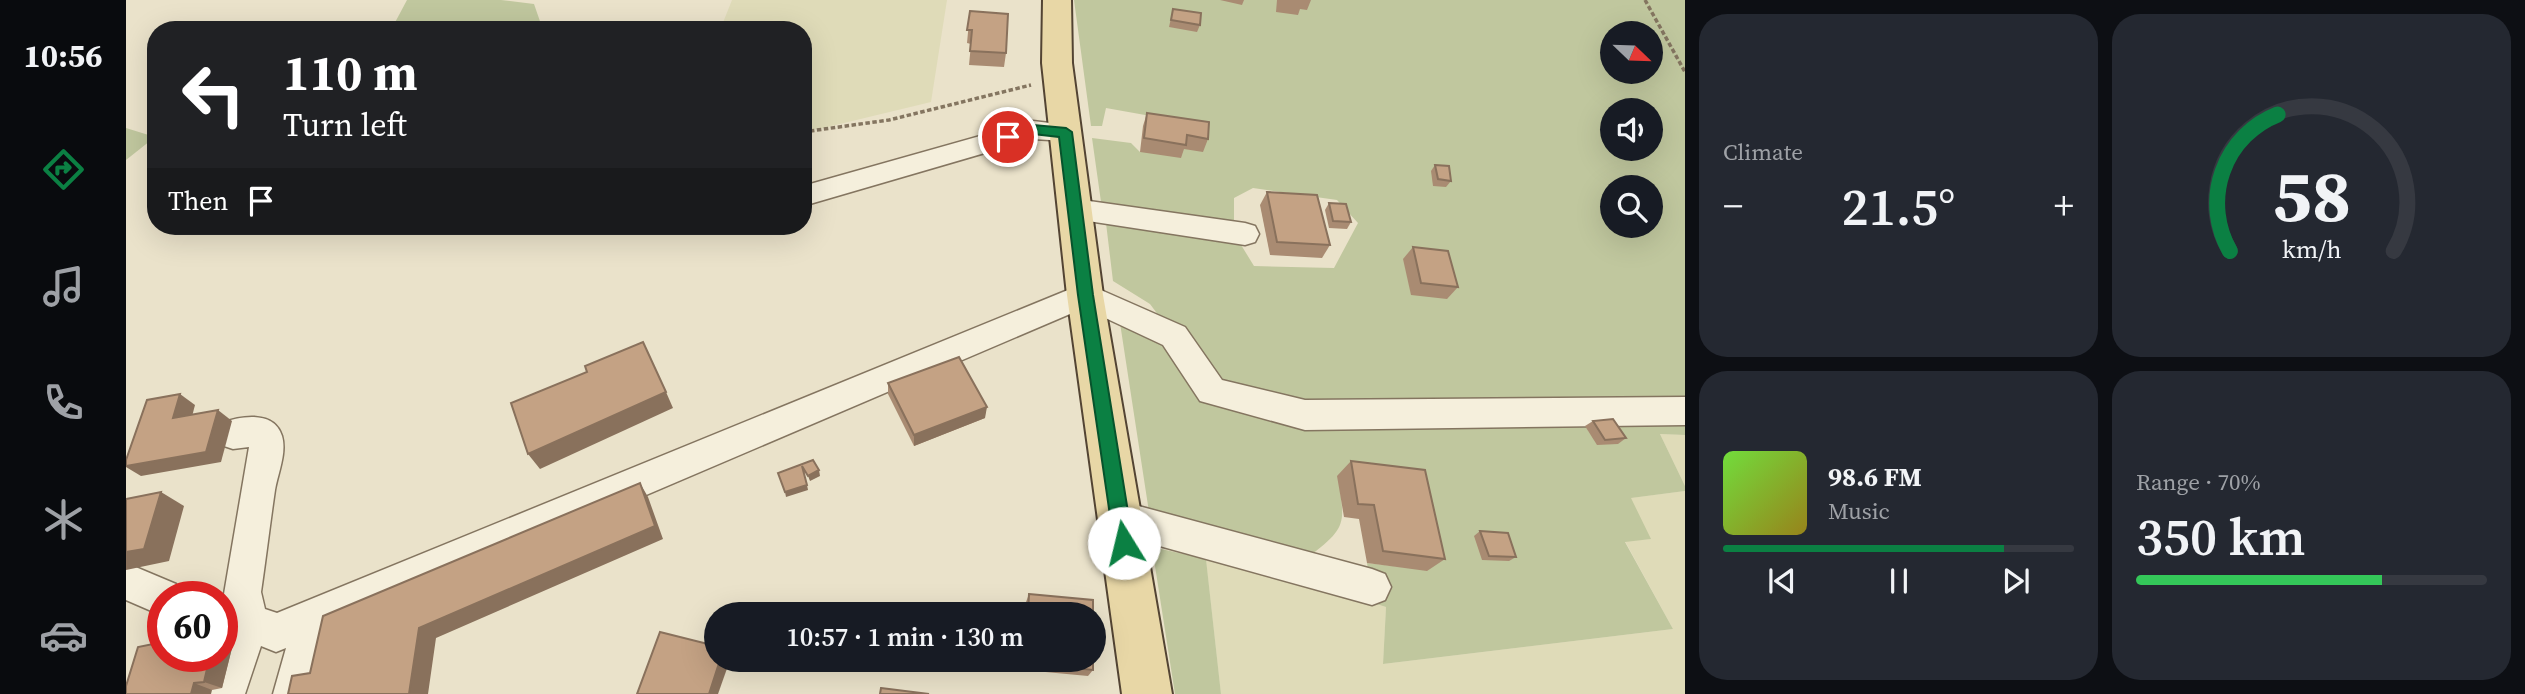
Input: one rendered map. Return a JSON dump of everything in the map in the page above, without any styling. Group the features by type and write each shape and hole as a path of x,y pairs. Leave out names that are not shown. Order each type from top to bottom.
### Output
{"main road":[{"path":"1057,0 1059,78 1085,295 1147,694"}],"lane":[{"path":"812,193 1033,130 1066,132"},
{"path":"1075,209 1245,234"},
{"path":"238,618 276,633 1085,295 1174,336 1212,391 1305,415 1685,411"},
{"path":"233,434 257,431 266,438 266,455 258,487 238,609"},
{"path":"1120,518 1372,587"},
{"path":"126,581 147,590"},
{"path":"293,694 314,617"},
{"path":"225,694 228,672"}],"path":[{"path":"1645,0 1685,72"},
{"path":"812,131 851,129 1059,78"}],"shaded area":[{"path":"732,0 947,0 931,102 819,129 812,129 812,21 724,21"},
{"path":"1660,434 1685,435 1685,486"},
{"path":"1685,491 1685,694 1221,694 1206,559 1386,607 1383,664 1673,629 1625,541 1650,539 1630,498"}],"green space":[{"path":"407,0 501,0 534,4 540,21 396,21"},
{"path":"1074,0 1685,0 1685,435 1660,434 1685,491 1631,498 1651,539 1625,542 1673,629 1383,664 1386,607 1373,603 1367,563 1428,570 1408,484 1338,476 1342,515 1337,531 1307,558 1149,512 1118,310 1173,335 1150,304 1113,281 1106,223 1238,240 1254,266 1334,268 1358,223 1337,200 1253,188 1234,198 1234,227 1102,209 1092,138 1131,143 1140,152 1182,149 1201,125 1106,108 1102,126 1091,126"},
{"path":"126,128 147,135 147,143 126,160"},
{"path":"1152,547 1206,559 1221,694 1175,694"}],"building":[{"path":"1173,9 1201,13 1200,25 1171,20"},
{"path":"970,11 1008,14 1006,53 970,51 972,30 967,30"},
{"path":"1147,113 1209,122 1208,139 1187,135 1186,145 1144,138"},
{"path":"1435,165 1449,166 1451,181 1438,179"},
{"path":"1267,192 1317,195 1330,245 1277,242"},
{"path":"1329,203 1346,204 1351,222 1333,221"},
{"path":"1413,247 1448,251 1458,287 1421,283"},
{"path":"643,342 666,392 528,454 511,403 587,372 585,366"},
{"path":"959,357 987,407 914,435 888,383"},
{"path":"180,394 173,418 218,410 206,452 126,466 147,400"},
{"path":"1613,419 1626,438 1605,440 1593,421"},
{"path":"813,460 819,470 808,476 802,466 807,485 785,492 778,473"},
{"path":"1351,461 1425,470 1445,559 1383,551 1374,505 1358,504"},
{"path":"640,483 655,526 419,628 409,694 288,694 292,676 310,673 323,616"},
{"path":"161,492 144,549 126,552 126,499"},
{"path":"1480,531 1508,533 1516,557 1489,556"},
{"path":"1029,594 1093,600 1093,602 1029,602"},
{"path":"660,632 704,643 704,672 716,672 709,694 637,694"},
{"path":"147,645 147,672 206,672 204,682 194,683 191,694 126,694 138,647"},
{"path":"881,688 929,694 880,694"}],"route":[{"path":"1008,137 1033,130 1066,132 1085,295 1124,543"}]}
